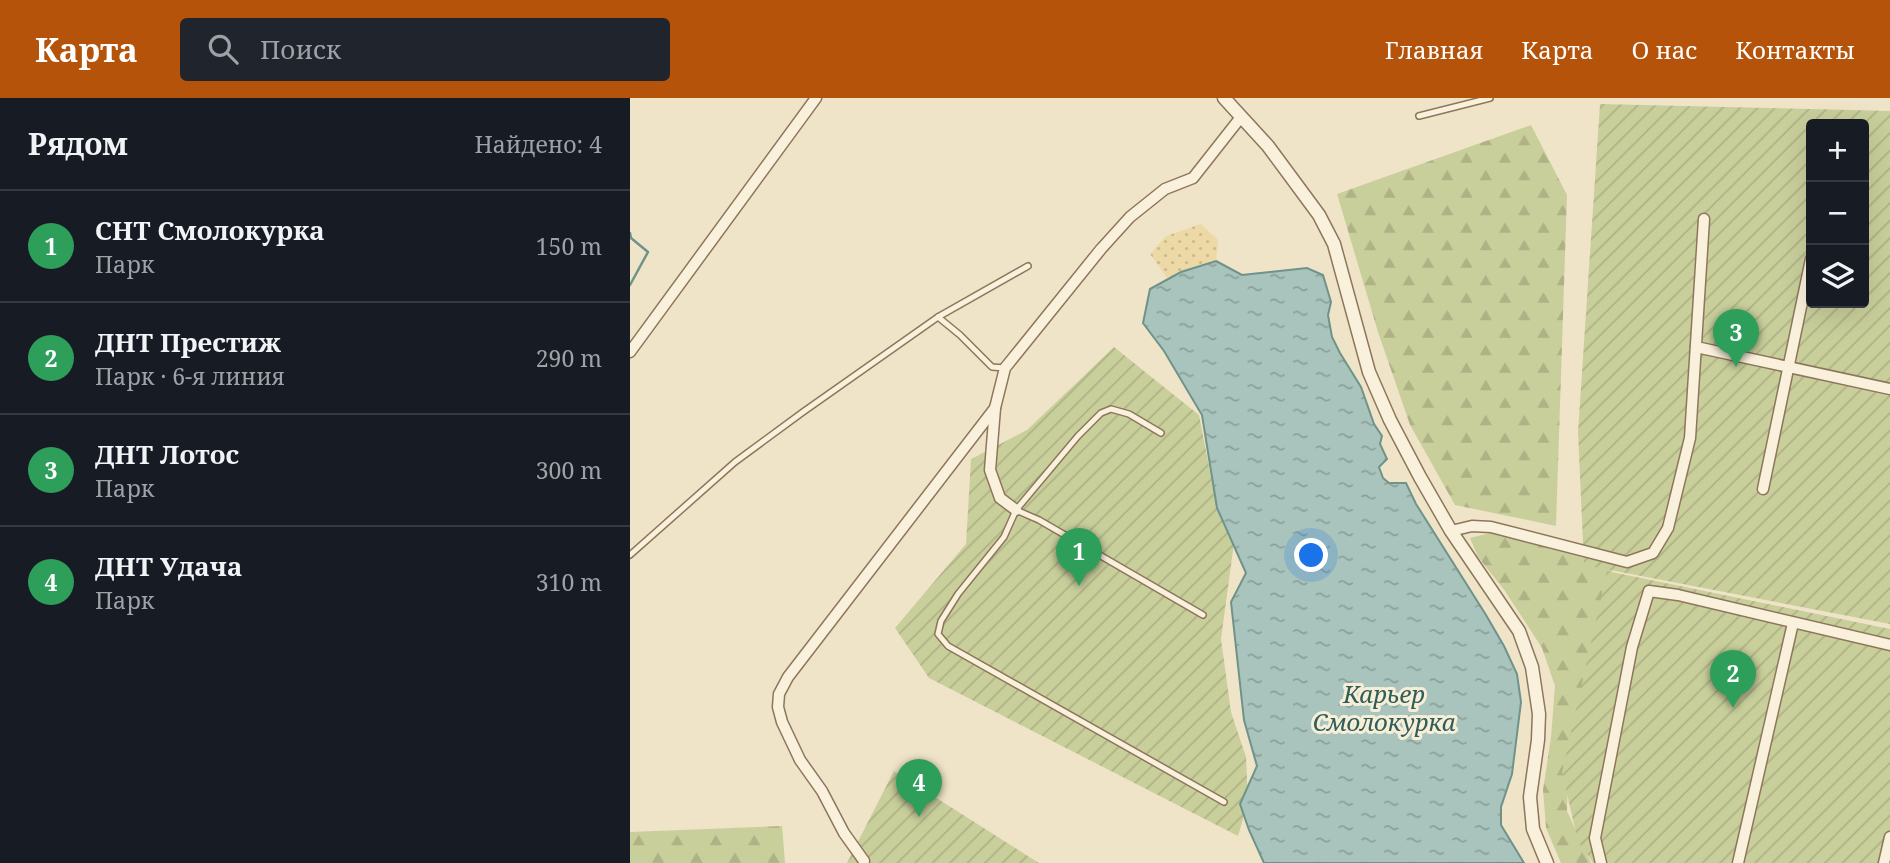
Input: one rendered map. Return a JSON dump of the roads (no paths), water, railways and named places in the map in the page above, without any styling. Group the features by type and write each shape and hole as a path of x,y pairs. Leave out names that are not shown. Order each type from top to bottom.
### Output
{"street":[{"path":"630,352 816,98"},
{"path":"1224,98 1268,146 1319,215 1334,244 1369,372 1408,454 1451,531 1520,631 1532,667 1539,714 1530,797 1533,829 1547,863"},
{"path":"1016,510 1000,498 990,470 995,408 1004,368 1101,248 1130,217 1165,189 1193,178 1241,117"},
{"path":"1451,531 1472,526 1490,527 1626,562 1653,553 1668,528 1690,438 1704,219"},
{"path":"1763,489 1806,284"},
{"path":"1696,347 1890,389"},
{"path":"865,862 844,833 822,791 800,760 782,722 778,707 779,694 788,677 995,408"},
{"path":"1601,863 1595,838 1632,647 1649,591 1678,595 1890,645"},
{"path":"1738,863 1793,623"},
{"path":"1884,863 1890,837"}],"lane":[{"path":"1419,116 1490,98"},
{"path":"630,555 736,462 803,412 938,317 1028,266"},
{"path":"938,317 992,367 1004,368"},
{"path":"1161,433 1129,414 1111,409 1101,413 1016,510 1004,537 941,621 938,634 948,646 1224,802"},
{"path":"1016,510 1039,520 1203,615"}],"water":[{"name":"Карьер Смолокурка","path":"1216,261 1242,275 1307,268 1323,275 1331,302 1328,315 1332,337 1361,387 1374,424 1382,436 1380,444 1387,459 1379,467 1383,478 1389,483 1406,483 1416,504 1486,615 1517,674 1521,702 1512,774 1501,807 1501,825 1524,863 1264,863 1240,804 1257,766 1244,720 1231,602 1246,573 1217,508 1202,415 1164,351 1143,323 1150,289 1181,272"}],"waterway":[{"path":"630,233 631,238 648,252 630,285"}],"place":[{"name":"ДНТ Лотос","path":"1736,367"},
{"name":"СНТ Смолокурка","path":"1079,586"},
{"name":"ДНТ Престиж","path":"1733,708"},
{"name":"ДНТ Удача","path":"919,817"}]}
